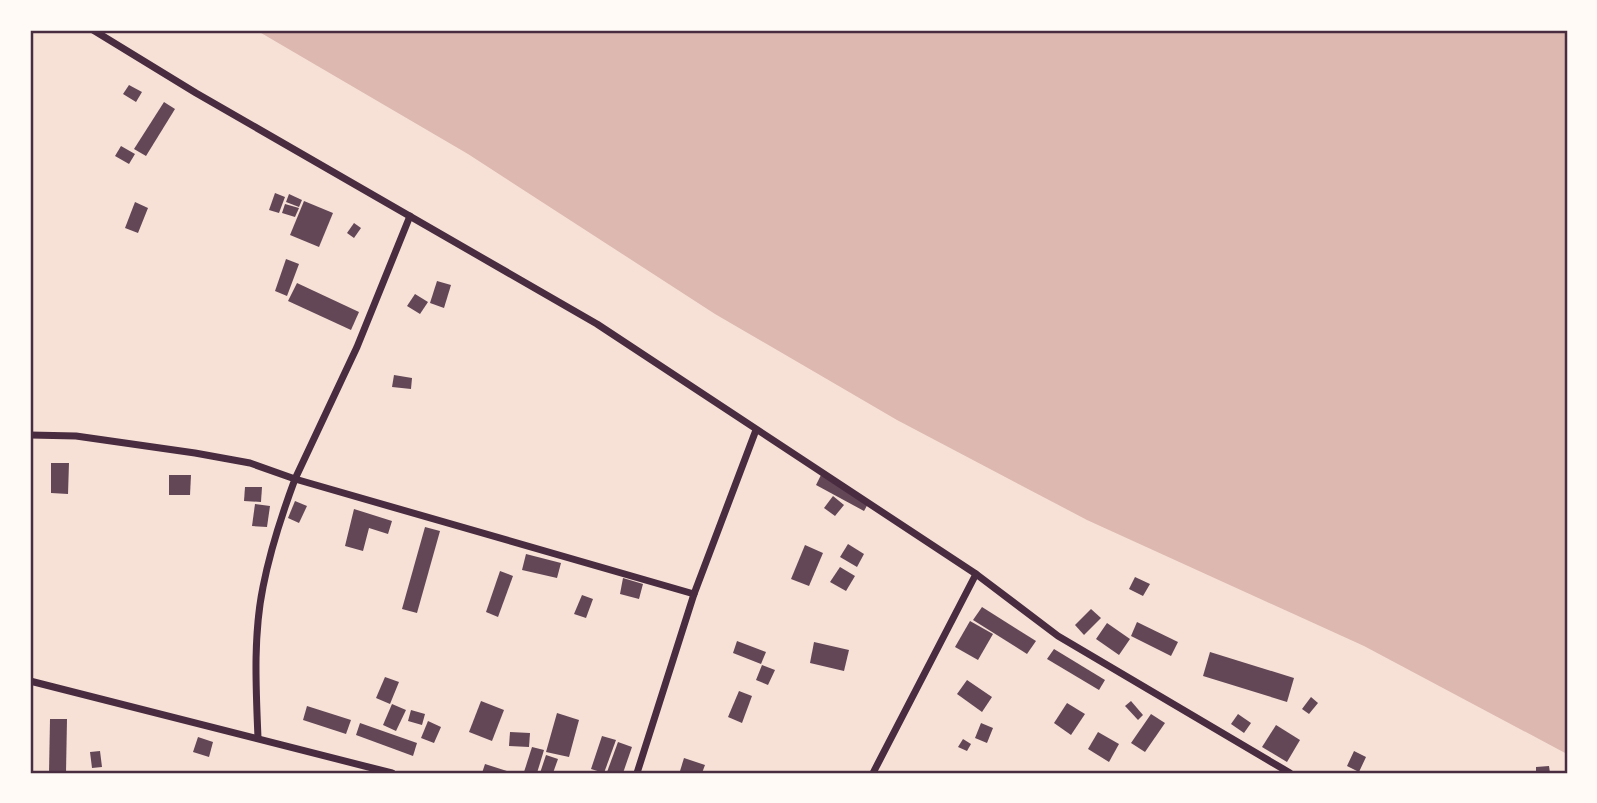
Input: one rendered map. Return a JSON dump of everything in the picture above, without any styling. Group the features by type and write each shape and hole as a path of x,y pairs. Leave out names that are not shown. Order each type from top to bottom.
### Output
{"street":[{"path":"93,30 196,93 597,324 976,574 1058,636 1290,773"},
{"path":"258,738 256,669 262,589 284,509 295,479 357,347 410,216"},
{"path":"637,773 694,594 756,430"},
{"path":"30,435 76,436 250,463 295,479 694,594"},
{"path":"873,773 976,574"},
{"path":"30,681 392,773"}],"shaded area":[{"path":"256,30 1567,30 1567,754 1364,646 1087,520 897,420 715,314 468,154"}],"building":[{"path":"129,85 142,92 136,102 123,94"},
{"path":"164,102 175,109 146,156 134,149"},
{"path":"121,146 135,154 129,164 115,156"},
{"path":"275,193 285,197 279,213 269,210"},
{"path":"289,194 302,200 299,207 286,202"},
{"path":"304,201 333,213 319,247 290,235"},
{"path":"135,202 148,208 138,233 125,228"},
{"path":"285,204 299,208 295,217 282,213"},
{"path":"354,223 361,228 354,238 347,233"},
{"path":"286,259 299,264 287,296 275,291"},
{"path":"437,281 451,285 444,308 430,303"},
{"path":"297,283 359,312 351,330 288,301"},
{"path":"415,294 428,302 420,314 407,306"},
{"path":"394,375 412,378 411,389 392,387"},
{"path":"51,463 69,463 68,494 51,493"},
{"path":"169,475 191,475 190,495 169,495"},
{"path":"821,475 869,502 864,511 816,485"},
{"path":"245,487 262,487 261,502 244,501"},
{"path":"833,496 844,505 835,516 824,508"},
{"path":"295,501 307,506 299,523 288,518"},
{"path":"255,504 270,506 267,527 252,526"},
{"path":"354,509 392,521 388,534 369,528 363,551 345,546"},
{"path":"425,527 440,531 417,613 402,609"},
{"path":"848,544 864,554 857,567 840,557"},
{"path":"805,545 823,553 809,586 791,579"},
{"path":"526,554 561,563 557,578 522,570"},
{"path":"840,567 855,576 846,591 830,582"},
{"path":"500,571 513,576 498,617 486,612"},
{"path":"1135,577 1150,584 1143,596 1129,589"},
{"path":"623,578 643,584 639,599 620,594"},
{"path":"582,595 593,599 586,618 574,614"},
{"path":"982,607 1036,641 1027,654 973,620"},
{"path":"1091,609 1101,618 1084,635 1075,625"},
{"path":"970,621 993,634 978,660 955,647"},
{"path":"1137,622 1178,642 1171,656 1131,636"},
{"path":"1107,623 1130,639 1119,655 1096,639"},
{"path":"737,641 766,652 761,664 733,653"},
{"path":"814,642 849,650 844,671 810,663"},
{"path":"1054,649 1105,680 1099,690 1047,659"},
{"path":"1210,652 1294,678 1287,702 1203,676"},
{"path":"762,665 775,670 768,685 756,680"},
{"path":"385,677 399,682 390,704 376,698"},
{"path":"967,680 992,697 982,712 957,694"},
{"path":"739,691 752,696 742,723 728,717"},
{"path":"1311,697 1318,703 1309,714 1302,709"},
{"path":"481,701 504,710 492,741 469,732"},
{"path":"1131,701 1143,715 1138,720 1125,706"},
{"path":"1067,703 1085,714 1071,735 1054,723"},
{"path":"392,704 406,710 396,731 383,725"},
{"path":"307,706 351,720 346,734 303,720"},
{"path":"411,710 425,714 422,725 408,721"},
{"path":"557,713 579,720 569,757 546,752"},
{"path":"1151,714 1165,723 1145,752 1131,743"},
{"path":"1238,714 1251,723 1244,733 1231,724"},
{"path":"50,719 67,719 66,773 49,773"},
{"path":"428,721 441,727 434,743 421,738"},
{"path":"360,723 417,743 413,756 356,735"},
{"path":"981,723 993,728 987,743 975,738"},
{"path":"1276,725 1300,740 1287,762 1262,747"},
{"path":"510,732 530,733 529,747 509,746"},
{"path":"1098,732 1119,744 1109,762 1088,749"},
{"path":"602,736 616,740 604,773 591,769"},
{"path":"198,737 213,742 209,757 193,752"},
{"path":"963,739 971,744 967,751 958,747"},
{"path":"618,742 632,747 623,773 609,773 607,772"},
{"path":"532,747 544,750 537,773 524,772"},
{"path":"100,751 102,767 92,768 90,752"},
{"path":"1354,751 1366,757 1359,772 1347,766"},
{"path":"546,755 558,759 553,773 540,773"},
{"path":"684,758 705,765 702,773 680,771"},
{"path":"485,764 513,773 482,773"},
{"path":"1549,766 1550,773 1536,773 1536,767"}]}
